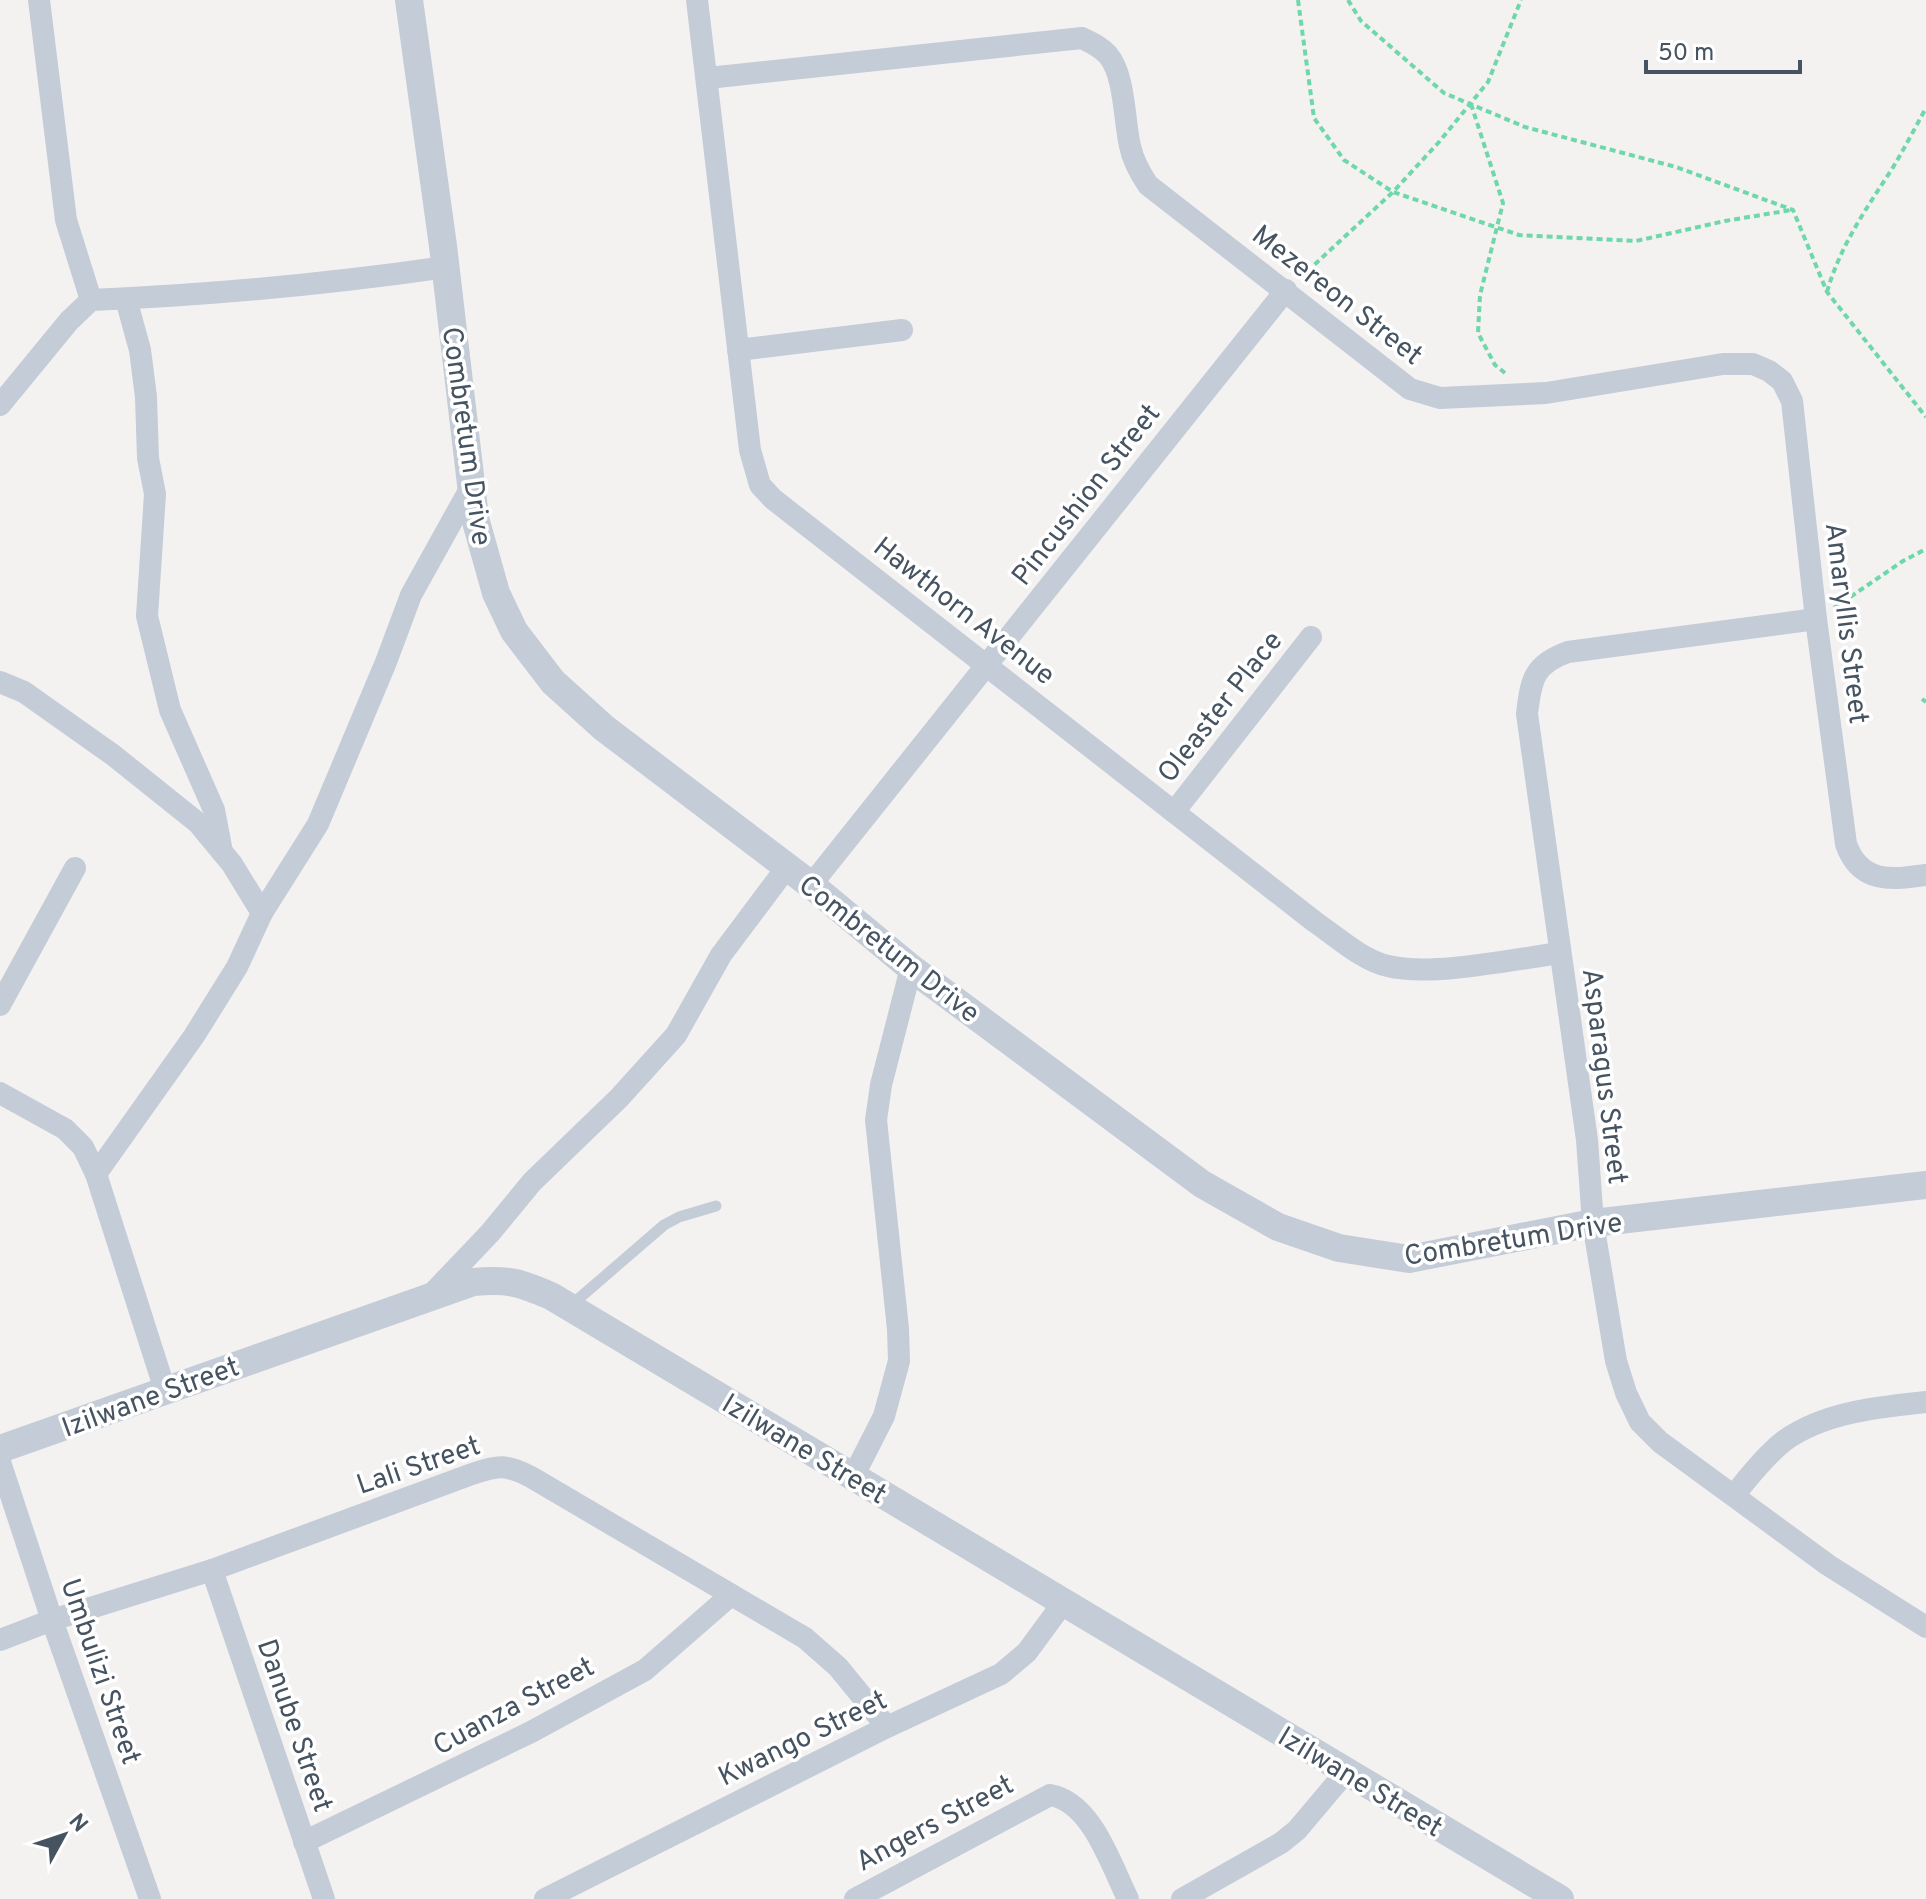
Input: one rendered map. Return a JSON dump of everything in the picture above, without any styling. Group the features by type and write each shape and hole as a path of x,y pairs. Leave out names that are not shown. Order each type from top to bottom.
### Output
{"street":[{"path":"39,0 66,220 91,300"},
{"name":"Combretum Drive","path":"409,0 478,531 496,593 514,631 553,682 604,728 811,885 911,968 1202,1184 1278,1227 1339,1248 1409,1259 1593,1223 1926,1185"},
{"name":"Hawthorn Avenue","path":"697,0 750,450 760,485 773,499 1315,922 1370,959 1390,967 1467,966 1560,953"},
{"name":"Mezereon Street","path":"708,78 1082,38 1099,46 1110,57 1117,71 1130,147 1137,168 1148,185 1410,389 1440,398 1546,393 1723,364 1753,364 1782,381"},
{"path":"0,405 69,321 91,300 197,296 323,284 446,267"},
{"name":"Pincushion Street","path":"811,885 1286,290"},
{"path":"126,299 140,350 146,397 148,458 155,494 147,616 170,710 214,810 222,852"},
{"path":"738,350 902,330"},
{"name":"Amaryllis Street","path":"1782,381 1792,401 1816,619 1846,844 1861,869 1883,879 1926,875"},
{"path":"96,1174 194,1036 237,967 262,913 318,824 411,595 471,487"},
{"name":"Asparagus Street","path":"1816,619 1568,652 1542,665 1529,693 1527,714 1587,1140 1593,1223 1616,1361 1626,1393 1640,1422 1660,1442 1828,1565 1926,1627"},
{"name":"Oleaster Place","path":"1174,812 1311,637"},
{"path":"0,682 24,692 113,755 198,823 222,852 262,913"},
{"path":"429,1297 490,1233 532,1182 619,1098 676,1035 721,955 787,867"},
{"path":"0,1005 75,868"},
{"path":"853,1477 884,1416 899,1361 876,1120 881,1085 911,968"},
{"path":"0,1093 65,1129 83,1147 96,1174 165,1390"},
{"name":"Izilwane Street","path":"0,1449 473,1282 497,1280 521,1283 568,1307 1560,1899"},
{"path":"1734,1495 1756,1468 1785,1441 1812,1426 1882,1407 1926,1402"},
{"name":"Umbulizi Street","path":"0,1462 150,1899"},
{"name":"Lali Street","path":"0,1640 52,1620 212,1570 492,1467 506,1466 531,1477 805,1638 823,1652 887,1727"},
{"name":"Danube Street","path":"212,1570 324,1899"},
{"name":"Cuanza Street","path":"304,1842 531,1732 645,1670 731,1595"},
{"name":"Kwango Street","path":"545,1899 887,1727 1001,1674 1027,1652 1063,1603"},
{"path":"1182,1899 1281,1843 1297,1830 1346,1772"},
{"name":"Angers Street","path":"855,1899 1050,1795 1073,1803 1089,1822 1128,1899"}],"lane":[{"path":"568,1307 664,1225 716,1206"}],"path":[{"path":"1298,0 1314,118 1344,160 1393,192 1519,235 1636,241 1793,210"},
{"path":"1348,0 1361,21 1444,93 1525,127 1676,167 1793,210 1827,292 1926,417"},
{"path":"1286,290 1393,192 1471,104 1488,82 1521,0"},
{"path":"1471,104 1503,203 1480,295 1478,333 1495,365 1515,382 1546,393"},
{"path":"1827,292 1835,263 1926,108"},
{"path":"1816,619 1926,549"}]}
